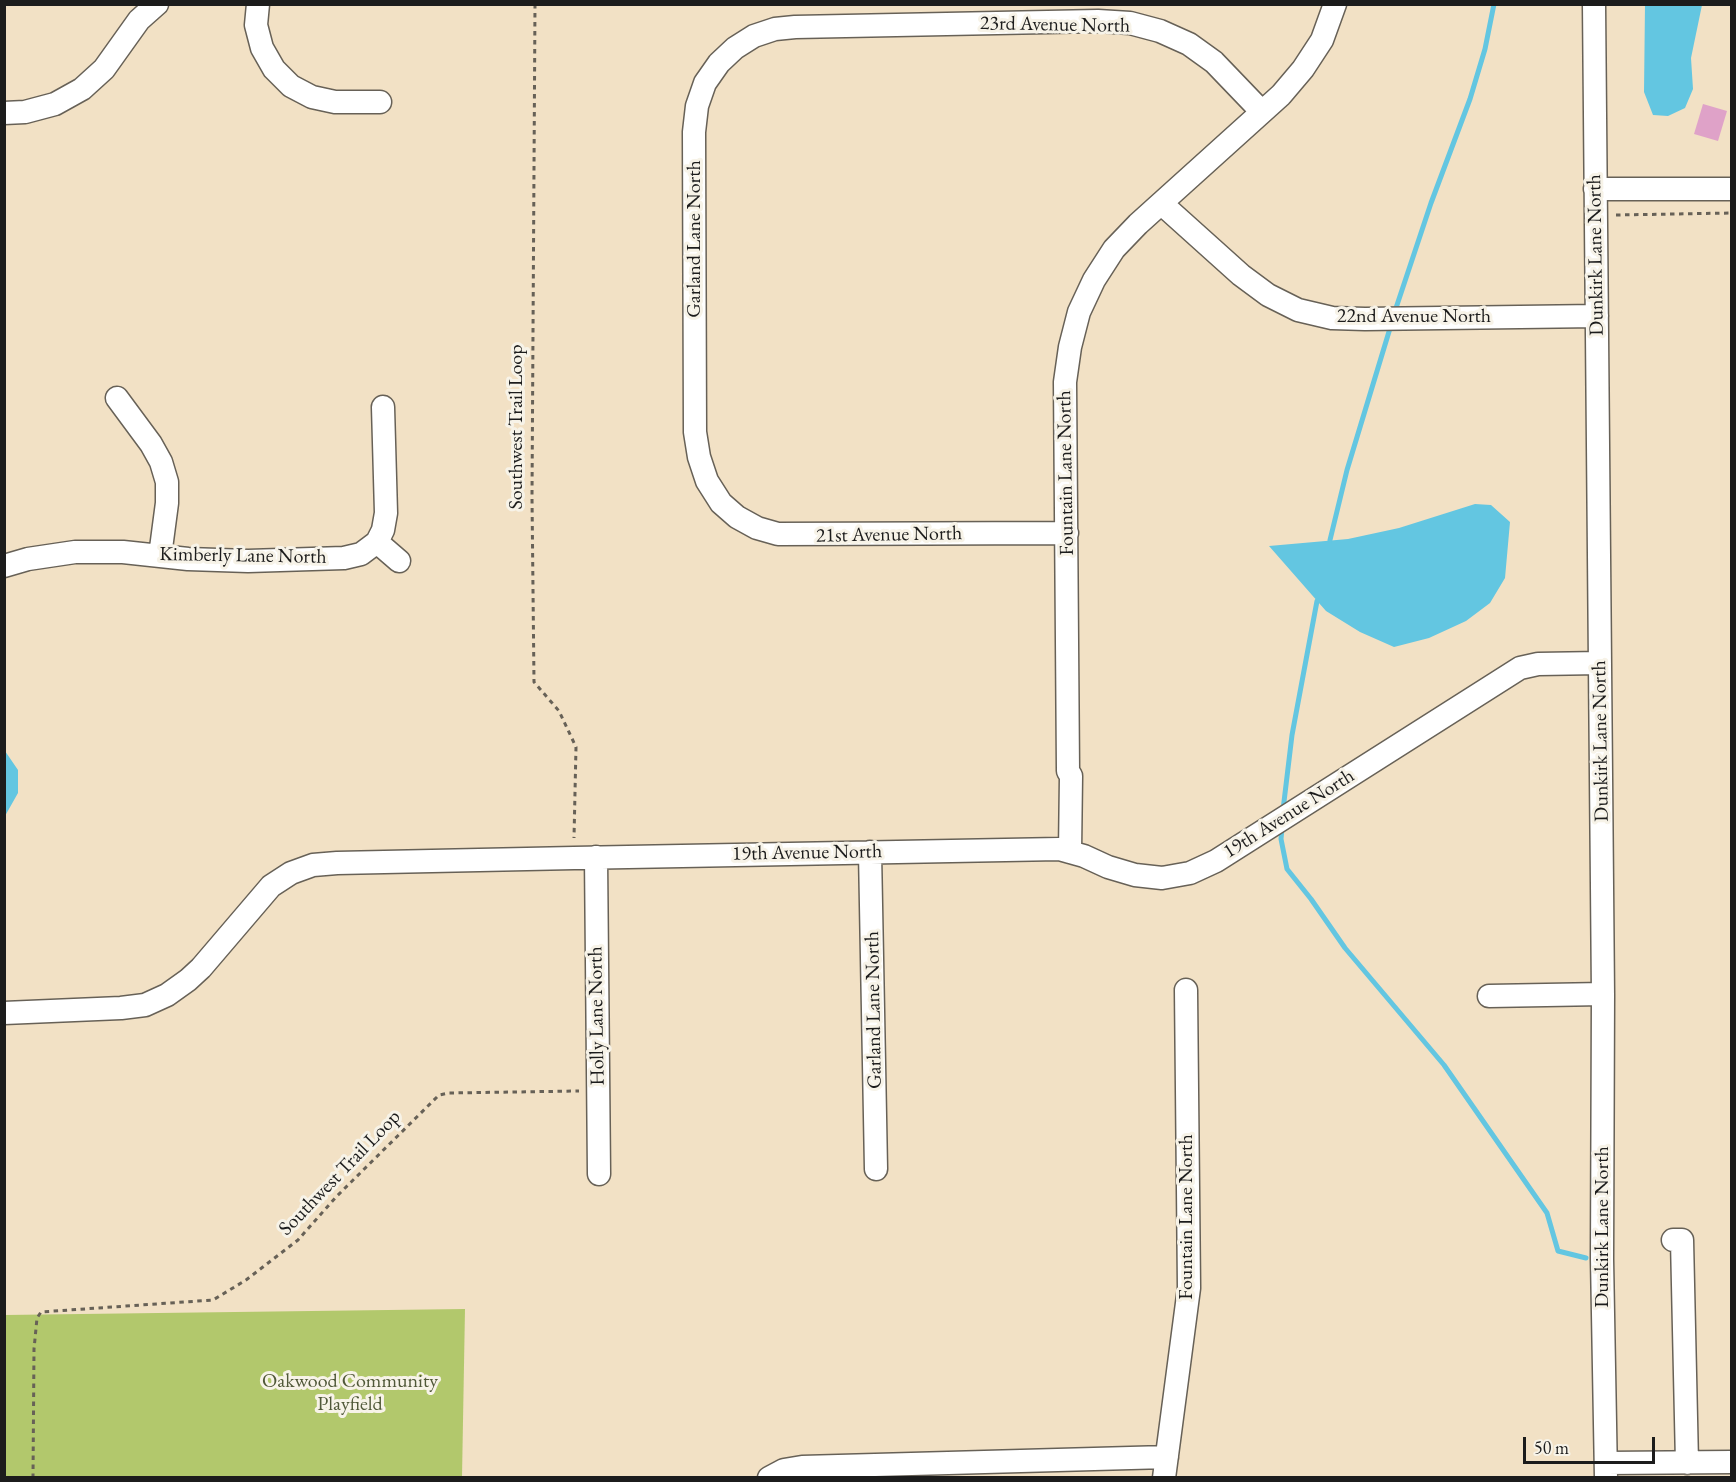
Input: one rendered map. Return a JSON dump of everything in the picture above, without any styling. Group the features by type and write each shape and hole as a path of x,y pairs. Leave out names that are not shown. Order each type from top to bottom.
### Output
{"street":[{"path":"4,113 25,112 55,104 82,89 104,69 139,20 157,4"},
{"path":"258,4 256,25 262,48 274,69 291,86 312,97 335,102 380,102"},
{"path":"1262,112 1281,95 1303,69 1322,40 1335,4"},
{"name":"Dunkirk Lane North","path":"1594,4 1603,994 1602,1258 1606,1470"},
{"name":"23rd Avenue North","path":"795,27 1098,21 1130,23 1160,31 1189,44 1214,62 1262,112"},
{"name":"Garland Lane North","path":"721,503 707,481 699,457 696,432 694,132 697,106 705,83 719,63 735,48 754,36 775,29 795,27"},
{"name":"Fountain Lane North","path":"1070,852 1071,776 1068,771 1065,382 1070,347 1079,312 1094,280 1114,249 1138,224 1262,112"},
{"path":"1595,189 1731,189"},
{"name":"22nd Avenue North","path":"1162,204 1241,275 1268,295 1298,310 1332,318 1596,316"},
{"path":"117,398 151,444 161,462 167,482 167,503 160,556"},
{"path":"383,407 386,513 383,530 377,542 399,561"},
{"name":"21st Avenue North","path":"721,503 737,518 778,534 1067,533"},
{"name":"Kimberly Lane North","path":"4,566 28,559 75,552 123,552 188,559 248,561 344,558 361,554 377,542"},
{"name":"19th Avenue North","path":"4,1013 121,1008 145,1005 167,995 201,968 271,885 291,873 313,865 596,857 1059,849 1135,875 1162,878 1191,873 1216,861 1520,668 1538,664 1600,663"},
{"name":"Garland Lane North","path":"870,852 876,1169"},
{"name":"Holly Lane North","path":"596,857 599,1174"},
{"name":"Fountain Lane North","path":"1165,1467 1189,1288 1186,990"},
{"path":"1490,996 1603,994"},
{"path":"1673,1240 1682,1240 1687,1463"},
{"path":"1606,1470 1687,1463 1723,1467"},
{"path":"769,1478 784,1470 802,1467 1165,1467"}],"path":[{"name":"Southwest Trail Loop","path":"535,4 532,497 534,682 559,711 576,747 574,835"},
{"path":"1615,215 1731,213"},
{"name":"Southwest Trail Loop","path":"33,1478 34,1349 37,1318 41,1312 213,1300 246,1280 298,1240 336,1197 439,1095 582,1091"}],"green space":[{"name":"Oakwood Community Playfield","path":"465,1309 462,1477 5,1477 5,1315"}],"water":[{"path":"1645,5 1702,5 1691,58 1693,89 1685,108 1668,116 1653,115 1644,92"},
{"path":"1475,504 1491,505 1510,522 1505,578 1490,603 1466,621 1429,638 1394,647 1360,632 1326,611 1269,546 1348,539 1399,528"},
{"path":"5,751 18,770 18,793 5,816"}],"building":[{"path":"1703,104 1727,111 1718,141 1694,134"}],"waterway":[{"path":"1394,314 1431,203 1470,99 1485,49 1494,4"},
{"path":"1330,540 1347,470 1391,325"},
{"path":"1283,810 1292,735 1317,601"},
{"path":"1282,828 1281,839 1287,869 1345,948 1444,1065 1547,1213 1558,1251 1586,1258"}]}
